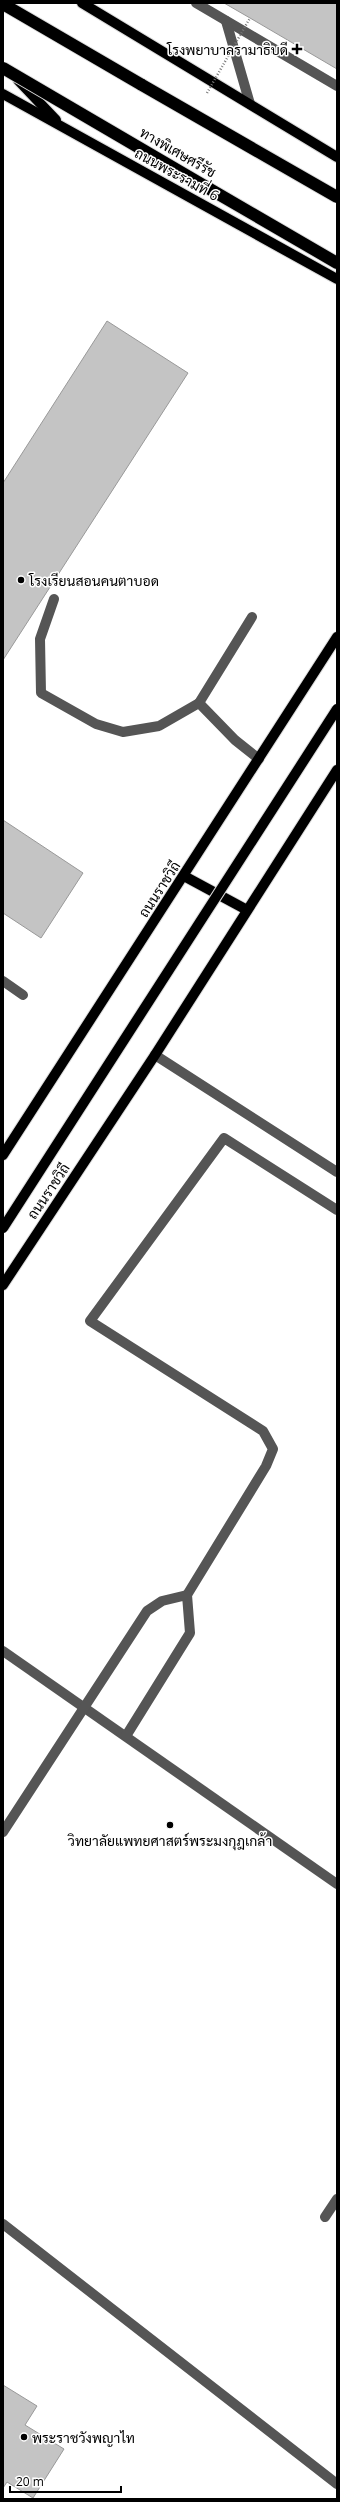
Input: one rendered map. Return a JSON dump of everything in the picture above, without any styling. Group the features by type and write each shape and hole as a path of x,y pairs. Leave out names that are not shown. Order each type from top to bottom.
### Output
{"highway":[{"path":"3,4 337,197"},
{"name":"ทางพิเศษศรีรัช","path":"3,68 337,262"}],"main road":[{"path":"82,3 337,157"},
{"path":"3,64 63,128"},
{"name":"ถนนพระรามที่ 6","path":"3,94 337,279"},
{"name":"ถนนราชวิถี","path":"3,1155 337,637"},
{"path":"3,1228 337,709"},
{"name":"ถนนราชวิถี","path":"3,1285 155,1055 337,770"},
{"path":"184,876 247,910"}],"lane":[{"path":"196,3 337,86"},
{"path":"226,21 250,104"},
{"path":"54,599 40,638 41,693 96,724 123,732 159,726 199,703 252,617"},
{"path":"199,703 235,740 259,759"},
{"path":"3,981 23,995"},
{"path":"155,1055 337,1172"},
{"path":"126,1736 190,1633 187,1595 266,1466 273,1449 263,1431 90,1320 224,1138 337,1210"},
{"path":"3,1832 147,1611 162,1602 187,1595"},
{"path":"3,1651 337,1884"},
{"path":"325,2217 337,2199"},
{"path":"3,2224 337,2484"}],"path":[{"path":"204,99 250,18"}],"building":[{"path":"224,3 337,3 337,69 250,18"},
{"path":"107,321 188,373 3,660 3,483"},
{"path":"3,820 83,873 41,938 3,913"},
{"name":"พระราชวังพญาไท","path":"3,2385 37,2406 25,2425 64,2449 33,2498 7,2482 3,2488"}],"place":[{"name":"โรงพยาบาลรามาธิบดี","path":"297,49"},
{"name":"โรงเรียนสอนคนตาบอด","path":"21,580"},
{"name":"วิทยาลัยแพทยศาสตร์พระมงกุฎเกล้า","path":"170,1825"},
{"name":"พระราชวังพญาไท","path":"24,2437"}]}
